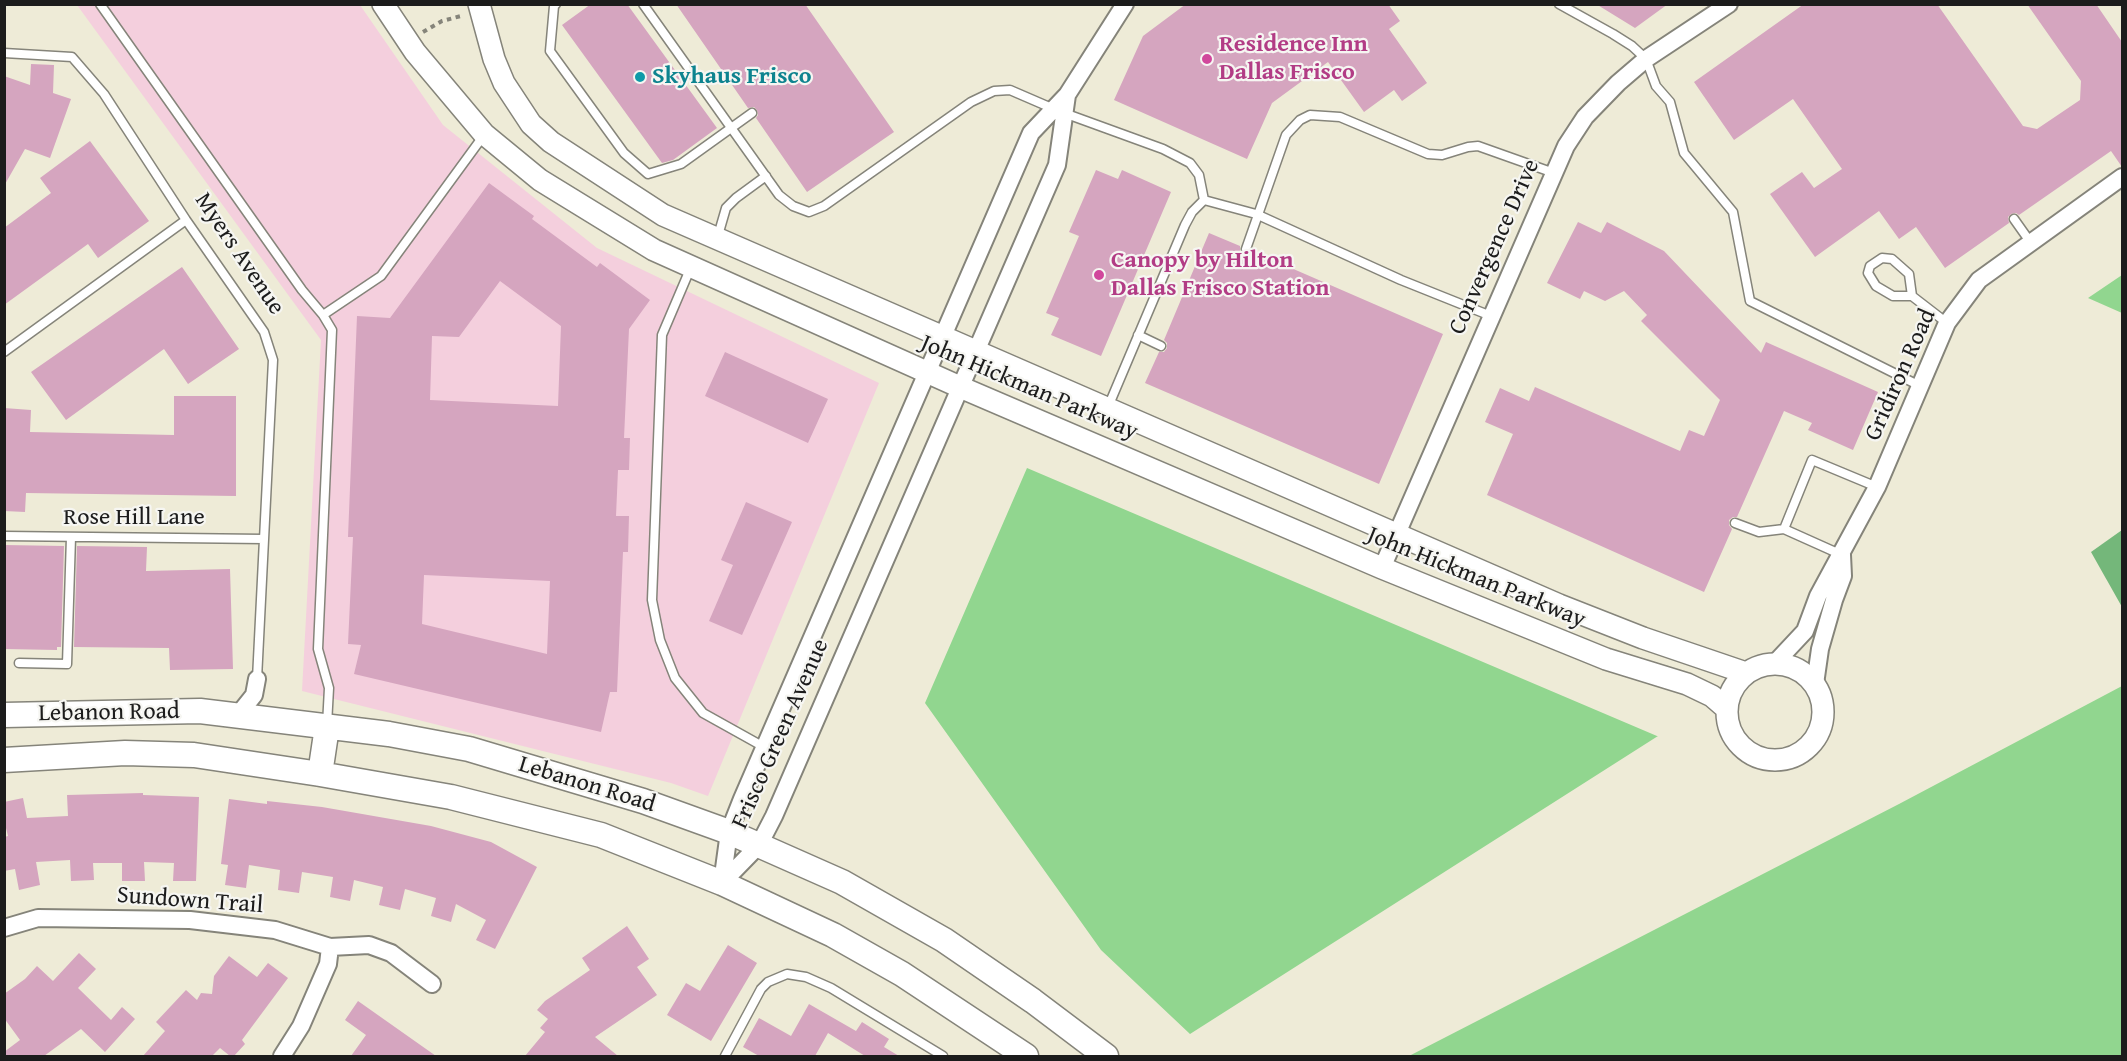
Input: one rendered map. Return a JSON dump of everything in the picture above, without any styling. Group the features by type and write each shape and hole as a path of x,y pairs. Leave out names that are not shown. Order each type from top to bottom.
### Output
{"main road":[{"name":"Lebanon Road","path":"4,715 200,711 389,734 469,749 643,801 729,831 842,882 944,940 1033,1001 1106,1056"},
{"path":"320,774 327,727"},
{"name":"Lebanon Road","path":"4,760 125,753 194,755 451,797 601,835 722,883 833,935 902,974 1026,1056"}],"street":[{"name":"John Hickman Parkway","path":"383,4 415,52 484,134 540,180 654,250 927,373 1382,568 1606,659 1687,684 1712,696 1727,709"},
{"name":"John Hickman Parkway","path":"479,4 494,59 501,75 531,124 551,142 663,214 975,352 1570,609 1643,638 1746,673"},
{"name":"Frisco Green Avenue","path":"722,883 759,845 1057,165 1059,111 1125,4"},
{"name":"Convergence Drive","path":"1382,568 1566,146 1585,117 1618,83 1646,60 1729,4"},
{"name":"Frisco Green Avenue","path":"722,883 729,831 1031,133 1059,111"},
{"name":"Gridiron Road","path":"1775,663 1805,631 1818,596 1877,487 1947,323 1979,280 2122,177"},
{"name":"Gridiron Road","path":"1815,684 1820,649 1843,576 1842,555"},
{"path":"1775,663 1790,666 1804,673 1815,684 1822,698 1824,714 1813,743 1801,753 1787,759 1771,760 1744,749 1734,737 1728,724 1727,709 1729,695 1746,673 1760,666 1775,663"},
{"name":"Myers Avenue","path":"238,715 255,695 257,679"},
{"name":"Sundown Trail","path":"4,928 38,918 190,921 275,930 330,947 369,945 391,953 432,984"},
{"path":"282,1056 301,1026 328,964 330,947"}],"lane":[{"path":"100,4 332,330 318,649 329,688 327,727"},
{"path":"556,4 550,51 624,153 648,174 681,164 752,113"},
{"path":"643,4 779,195 793,206 809,212 824,206 971,102 994,91 1010,90 1059,111 1163,149 1190,163 1199,175 1204,200"},
{"path":"1559,4 1632,46 1646,60 1656,86 1671,102 1684,153 1733,212 1750,301 1920,386"},
{"name":"Myers Avenue","path":"4,52 72,57 104,94 186,220 264,332 273,360 257,679"},
{"path":"1246,249 1286,135 1300,120 1310,115 1340,117 1428,154 1442,155 1478,146 1554,173"},
{"path":"323,315 381,276 484,134"},
{"path":"717,239 726,208 766,176"},
{"path":"1204,200 1258,215 1401,280 1491,316"},
{"path":"1107,409 1185,225 1192,212 1204,200"},
{"path":"2014,219 2031,243"},
{"path":"4,352 186,220"},
{"path":"1912,296 1910,274 1892,259 1882,258 1870,266 1868,273 1876,286 1893,296 1912,296 1947,323"},
{"path":"692,267 662,335 652,600 660,640 675,678 704,713 764,747"},
{"path":"1138,335 1161,346"},
{"path":"1784,529 1812,460 1877,487"},
{"path":"1735,523 1759,532 1784,529 1842,555"},
{"name":"Rose Hill Lane","path":"4,536 264,539"},
{"path":"19,663 67,664 71,537"},
{"path":"725,1056 760,990 768,982 787,974 806,977 831,988 943,1056"}],"path":[{"path":"420,34 442,21 460,16"}],"shaded area":[{"path":"77,5 360,5 443,125 597,248 879,383 708,796 671,783 302,691 321,340"}],"green space":[{"path":"2122,275 2122,313 2088,298"},
{"path":"1027,468 1658,736 1190,1034 1101,950 925,703"},
{"path":"2122,530 2122,607 2091,552"},
{"path":"2122,686 2122,1056 1409,1056 1899,804"}],"building":[{"name":"Skyhaus Frisco","path":"591,4 627,4 717,128 673,160 662,163 562,25"},
{"path":"676,4 805,4 894,132 807,192 756,118 757,110 754,107 748,108"},
{"name":"Residence Inn Dallas Frisco","path":"1186,4 1388,4 1400,21 1389,29 1427,83 1402,101 1394,90 1364,112 1328,62 1272,103 1247,159 1114,100 1143,36"},
{"path":"1596,4 1668,4 1635,28"},
{"path":"1804,4 1937,4 2023,126 2037,129 2080,100 2081,81 2027,4 2096,4 2122,42 2122,167 2111,151 2019,215 2011,214 2008,217 2009,223 1945,268 1916,227 1899,239 1879,211 1815,257 1770,194 1802,172 1814,188 1842,169 1793,99 1734,140 1694,82"},
{"path":"31,64 54,65 53,93 71,99 50,158 25,149 4,186 4,76 30,85"},
{"path":"90,141 149,221 98,258 88,244 4,305 4,228 51,193 40,178"},
{"name":"Canopy by Hilton Dallas Frisco Station","path":"1096,170 1118,179 1122,170 1171,192 1101,356 1051,335 1059,318 1046,313 1079,236 1069,232"},
{"path":"489,183 534,216 532,219 597,267 600,263 650,300 629,329 624,438 630,438 629,470 618,470 616,516 629,516 628,552 623,552 617,692 610,692 601,732 354,674 361,645 348,644 353,537 348,537 357,316 390,318","holes":["500,281 561,326 558,406 430,400 432,336 459,337","424,575 550,581 547,654 422,624"]},
{"path":"1578,222 1601,233 1607,222 1664,251 1761,353 1766,342 1878,392 1853,450 1808,430 1812,423 1784,411 1737,517 1729,520 1732,529 1704,592 1487,495 1513,434 1485,422 1500,388 1529,401 1535,387 1680,451 1689,430 1704,436 1720,400 1641,321 1647,315 1624,291 1605,301 1584,291 1580,299 1547,283"},
{"path":"1209,233 1240,246 1243,255 1248,255 1252,251 1443,334 1379,484 1145,383 1159,352 1164,352 1167,348 1164,340"},
{"path":"182,267 239,349 188,384 164,349 66,420 31,372"},
{"path":"725,352 828,399 808,443 705,396"},
{"path":"174,396 236,396 236,496 26,493 25,512 4,511 4,408 31,410 30,432 174,435"},
{"path":"746,502 792,522 742,635 709,621 733,565 721,560"},
{"path":"4,545 64,546 61,647 57,647 57,650 4,649"},
{"path":"77,546 147,547 146,571 230,569 233,669 170,670 169,648 74,647"},
{"path":"143,793 143,795 199,797 196,881 173,881 174,863 144,862 145,881 122,881 122,863 93,863 94,880 71,881 70,860 36,862 40,885 19,890 15,869 4,871 4,837 8,836 4,820 4,802 23,798 27,818 68,816 67,795"},
{"path":"229,799 322,807 431,826 491,842 537,867 495,949 476,940 486,920 456,904 451,922 431,916 436,898 405,889 400,910 379,905 383,887 354,880 350,901 330,897 333,877 302,872 299,893 278,890 280,870 249,865 246,888 225,885 228,865 221,864"},
{"path":"627,926 649,959 637,967 657,995 595,1037 618,1056 525,1056 545,1032 540,1028 548,1019 537,1010 545,1001 590,970 582,958"},
{"path":"728,945 757,963 711,1041 667,1015 686,983 700,991"},
{"path":"79,953 96,969 78,988 111,1020 122,1007 135,1019 105,1052 81,1029 44,1056 4,1056 4,1052 20,1040 4,1018 4,994 25,979 37,966 53,981"},
{"path":"229,956 257,977 268,963 288,978 242,1040 245,1044 234,1056 230,1056 220,1048 212,1056 143,1056 165,1031 156,1022 186,990 197,1000 201,993 212,994 214,976"},
{"path":"358,1001 436,1056 351,1056 366,1035 345,1020"},
{"path":"809,1004 856,1031 862,1022 889,1039 884,1047 899,1056 865,1056 828,1033 815,1056 759,1056 743,1047 759,1018 791,1036"}],"place":[{"name":"Residence Inn Dallas Frisco","path":"1207,59"},
{"name":"Skyhaus Frisco","path":"640,77"},
{"name":"Canopy by Hilton Dallas Frisco Station","path":"1099,275"}]}
